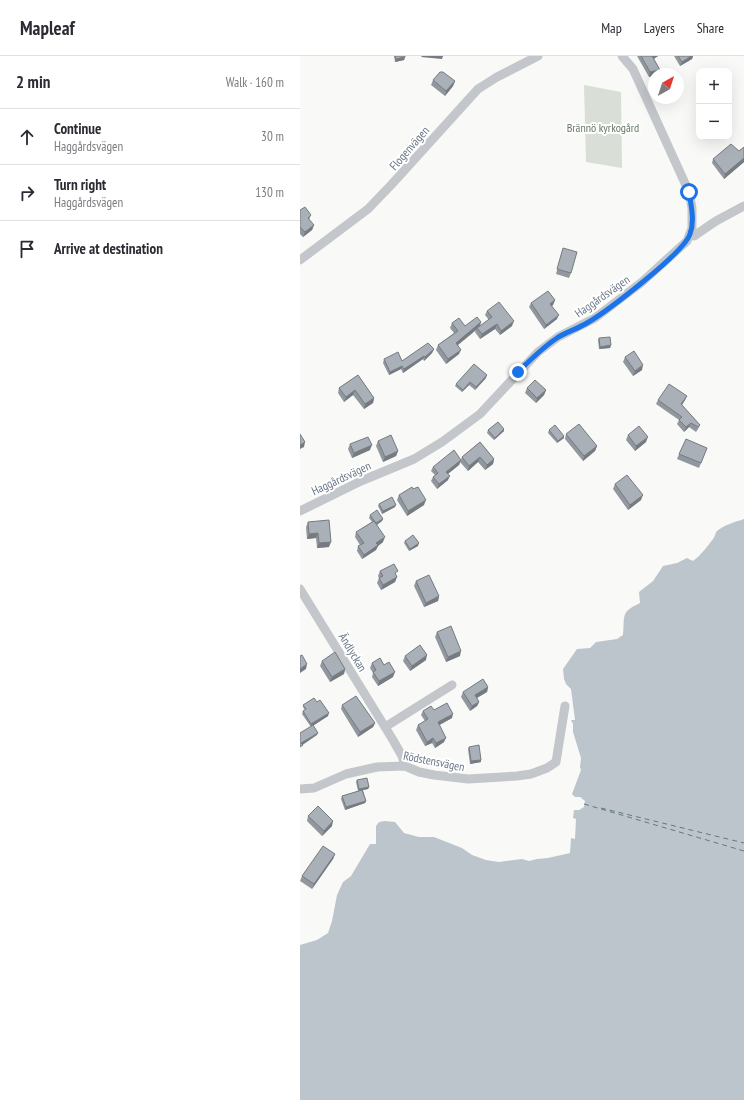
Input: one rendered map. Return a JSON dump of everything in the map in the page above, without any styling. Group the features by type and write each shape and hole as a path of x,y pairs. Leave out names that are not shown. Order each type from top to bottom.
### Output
{"street":[{"name":"Haggårdsvägen","path":"300,511 361,481 409,461 442,442 480,414 538,352 558,337 586,324 606,310 642,282 687,241 692,228 692,208 689,192 633,69 622,56"},
{"name":"Flogenvägen","path":"300,260 357,218 372,205 478,89 534,57"},
{"path":"694,236 716,221 744,206"},
{"name":"Ändlyckan","path":"300,589 385,727 402,756 405,766"},
{"path":"385,727 452,685"},
{"name":"Rödstensvägen","path":"300,789 314,788 346,774 364,769 392,766 405,766 419,772 468,779 518,776 539,772 556,762 565,706"}],"green space":[{"name":"Brännö kyrkogård","path":"584,85 621,92 622,168 586,162"}],"shaded area":[{"path":"744,519 744,1100 300,1100 300,945 317,940 328,933 337,895 343,882 351,876 370,844 376,844 376,826 379,822 395,822 404,833 419,837 434,837 462,848 472,855 486,860 499,862 522,859 529,861 570,853 571,838 575,839 576,819 573,818 574,810 579,810 584,807 585,801 580,797 575,797 572,794 581,770 581,758 571,720 575,720 571,689 566,684 564,679 563,669 577,649 590,648 596,642 617,639 623,635 626,612 640,603 639,592 653,581 663,566 677,563 687,558 693,561 714,538 717,531 726,525"}],"building":[{"path":"395,56 405,56 405,57 396,59"},
{"path":"641,56 652,56 659,68 648,68"},
{"path":"678,56 691,56 682,62"},
{"path":"440,72 443,72 455,81 446,91 433,80"},
{"path":"731,144 739,151 744,147 744,158 725,174 713,159"},
{"path":"305,207 311,215 308,218 314,225 305,232 300,227 300,210"},
{"path":"563,248 577,252 571,273 557,269"},
{"path":"548,291 555,300 550,304 559,315 546,325 531,303"},
{"path":"499,302 514,321 501,331 497,324 482,334 477,328 492,317 487,311"},
{"path":"477,317 481,322 456,343 461,350 448,359 438,345 458,331 452,323 459,318 465,326"},
{"path":"610,337 611,345 600,347 599,338"},
{"path":"428,343 434,349 425,357 424,356 404,369 402,366 390,372 384,359 398,352 402,361"},
{"path":"634,351 643,365 635,371 625,357"},
{"path":"474,364 487,375 476,387 470,382 463,390 456,384"},
{"path":"358,375 374,398 365,404 355,390 346,397 339,388"},
{"path":"535,380 546,390 537,398 527,388"},
{"path":"669,384 687,396 681,404 700,425 698,427 691,423 686,427 679,420 682,417 658,400"},
{"path":"498,422 504,429 495,438 488,430"},
{"path":"579,424 597,446 584,456 566,434"},
{"path":"555,425 564,436 558,441 549,430"},
{"path":"639,426 648,437 636,446 628,435"},
{"path":"300,434 305,442 300,445"},
{"path":"391,435 398,451 385,457 378,441"},
{"path":"368,437 372,445 354,453 350,444"},
{"path":"686,439 707,448 701,463 679,454"},
{"path":"480,442 494,459 487,465 480,457 469,466 462,457"},
{"path":"454,450 461,460 446,472 450,476 439,484 433,477 438,473 433,467"},
{"path":"627,475 643,495 630,505 615,484"},
{"path":"412,487 413,489 418,487 426,500 408,511 399,495"},
{"path":"392,497 396,505 383,511 379,504"},
{"path":"377,510 383,519 376,523 370,515"},
{"path":"329,520 331,542 319,543 318,533 309,534 308,522"},
{"path":"374,521 385,537 376,543 378,545 364,555 358,546 364,543 356,532"},
{"path":"413,535 419,543 410,549 405,541"},
{"path":"394,564 398,571 395,573 397,577 383,585 379,578 383,576 380,571"},
{"path":"429,575 439,596 426,603 416,581"},
{"path":"451,626 461,651 448,657 437,632"},
{"path":"420,645 427,655 412,666 405,656"},
{"path":"335,652 345,669 332,677 322,661"},
{"path":"302,655 307,664 300,669 300,656"},
{"path":"380,658 384,665 389,662 395,672 379,681 373,672 376,670 372,663"},
{"path":"483,679 488,687 475,695 479,702 472,706 463,692"},
{"path":"356,696 375,723 360,732 342,705"},
{"path":"314,698 317,702 320,700 329,713 311,724 303,711 306,709 303,705"},
{"path":"447,703 453,714 438,722 446,738 436,743 433,738 427,742 418,725 428,719 423,711 431,706 434,710"},
{"path":"313,725 318,733 301,743 303,745 300,747 300,733"},
{"path":"479,745 481,760 471,761 469,747"},
{"path":"367,778 369,787 359,789 357,780"},
{"path":"362,790 366,801 346,807 342,796"},
{"path":"318,806 333,821 324,831 308,816"},
{"path":"323,846 335,854 314,884 302,876"}],"ferry route":[{"path":"584,804 744,851"},
{"path":"601,808 744,843"}],"route":[{"path":"518,372 538,352 558,337 586,324 606,310 662,265 687,241 692,228 692,208 689,192"}]}
